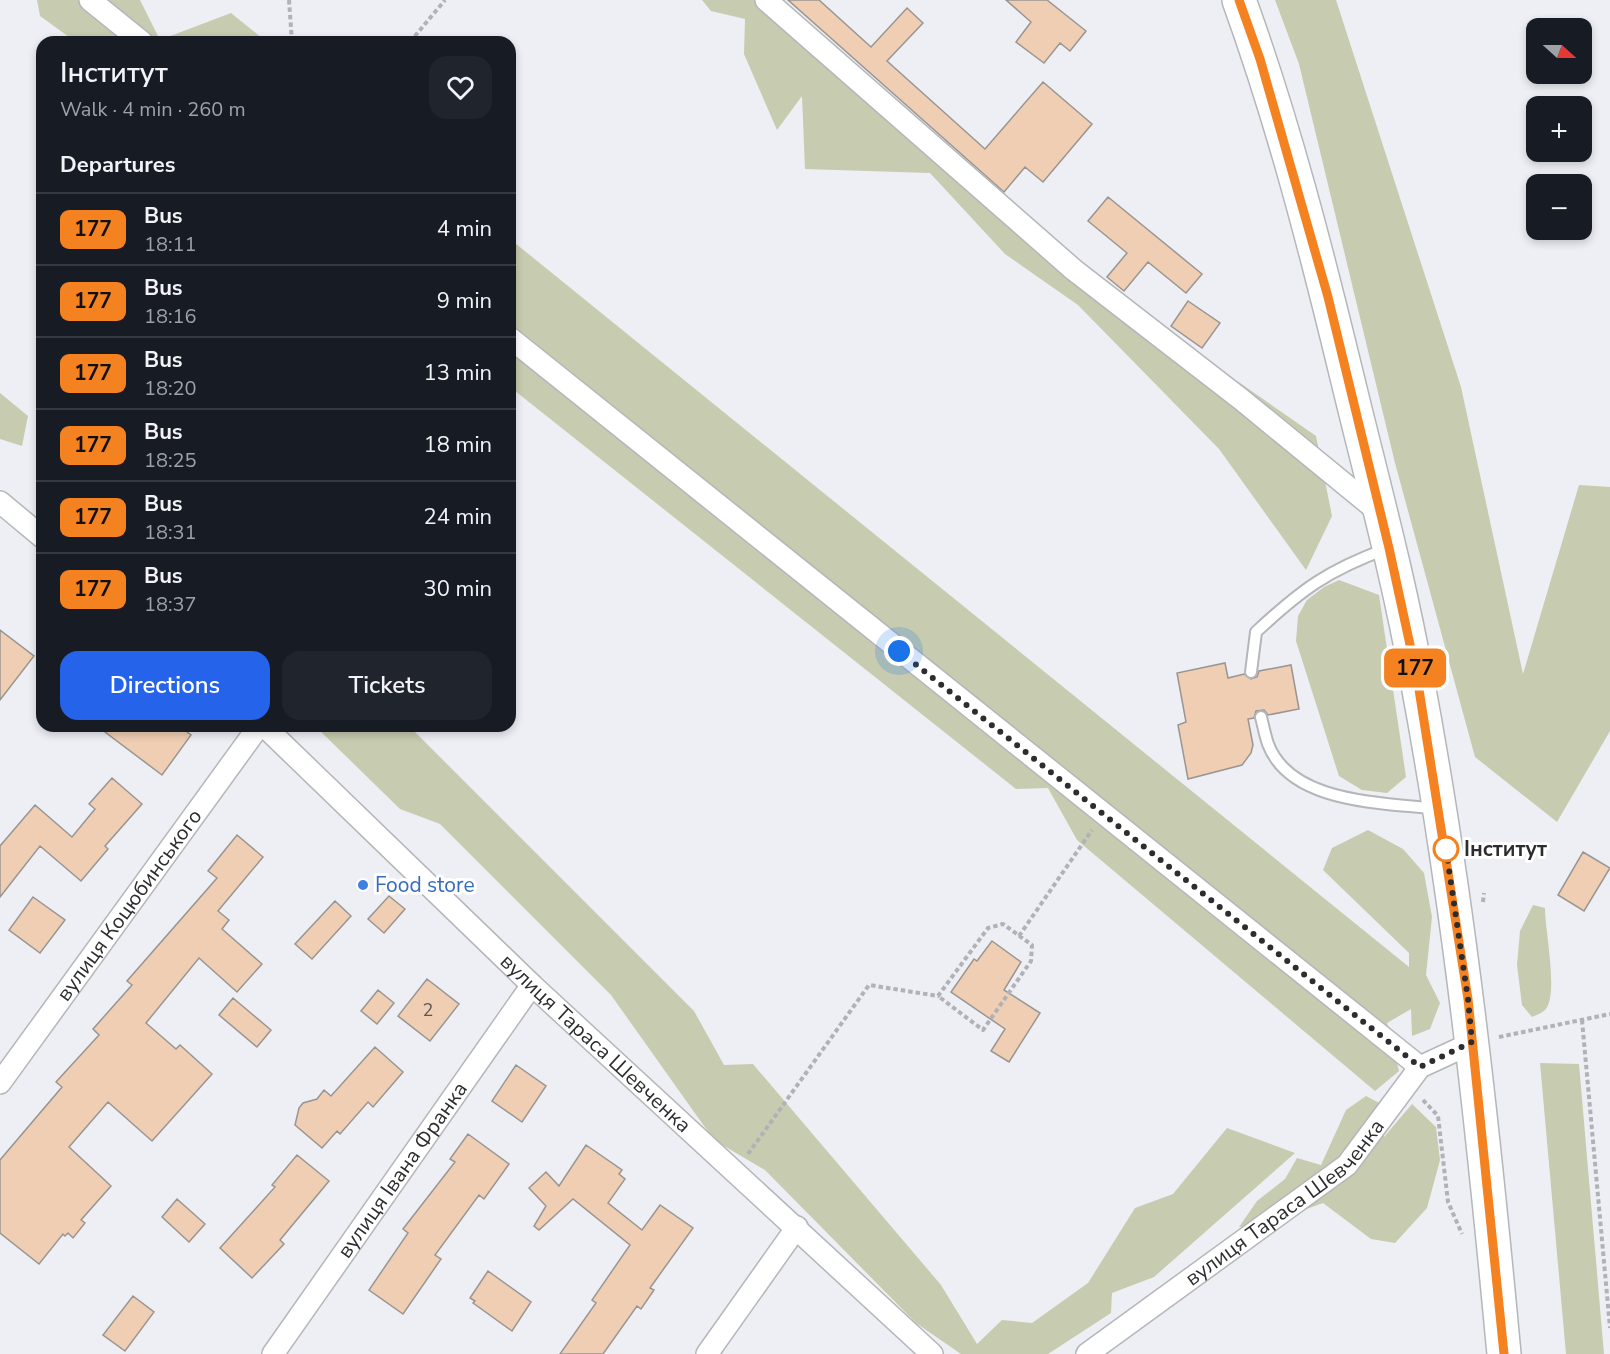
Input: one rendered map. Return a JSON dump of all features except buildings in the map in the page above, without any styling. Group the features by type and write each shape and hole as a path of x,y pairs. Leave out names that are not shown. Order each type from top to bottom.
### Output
{"main road":[{"path":"1239,0 1260,59 1328,297 1389,548 1417,677 1440,810 1479,1084 1504,1354"}],"street":[{"path":"90,0 135,36"},
{"path":"766,0 1074,270 1242,400 1380,513"},
{"path":"516,343 1420,1067"},
{"path":"0,502 36,532"},
{"name":"вулиця Коцюбинського","path":"4,1070 255,732"},
{"name":"вулиця Тараса Шевченка","path":"270,732 532,985 798,1227 933,1354"},
{"name":"вулиця Івана Франка","path":"273,1354 532,985"},
{"name":"вулиця Тараса Шевченка","path":"1087,1354 1347,1165 1420,1067 1472,1042"},
{"path":"707,1354 798,1227"}],"lane":[{"path":"1251,672 1256,632 1298,593 1347,563 1389,548"},
{"path":"1261,717 1268,745 1287,773 1325,794 1440,810"}],"path":[{"path":"289,0 292,36"},
{"path":"415,36 445,0"},
{"path":"1019,936 1103,814"},
{"path":"735,1172 869,985 938,996 983,1030 1031,961 1032,945 1003,924 988,928 938,996"},
{"path":"1472,1042 1610,1014"},
{"path":"1582,1020 1610,1328"},
{"path":"1438,1116 1448,1202"}],"green space":[{"path":"37,0 140,0 158,36 68,36 40,16"},
{"path":"702,0 781,0 925,124 957,172 1154,344 1240,383 1316,436 1332,516 1306,570 1219,449 1078,305 1005,254 930,173 805,169 802,96 777,130 744,54 745,19 711,11"},
{"path":"1275,0 1336,0 1461,387 1523,674 1579,485 1610,487 1610,731 1557,822 1475,757 1395,463 1299,64"},
{"path":"231,13 260,36 171,36"},
{"path":"516,244 1409,967 1409,953 1323,870 1332,848 1368,830 1403,849 1424,873 1432,917 1426,975 1440,1003 1430,1029 1412,1036 1411,1009 1387,1023 1399,1071 1375,1091 1077,840 1048,788 1016,789 516,392"},
{"path":"0,393 28,416 22,446 0,439"},
{"path":"1339,580 1379,595 1406,777 1387,793 1362,790 1339,776 1296,641 1298,616 1307,600 1324,587"},
{"path":"321,732 415,732 694,1011 724,1065 753,1064 941,1285 977,1344 1002,1320 1032,1323 1088,1283 1135,1208 1173,1194 1227,1128 1295,1153 1154,1277 1112,1293 1111,1313 1048,1354 961,1354 916,1323 765,1170 714,1140 611,995 440,824 400,809"},
{"path":"1533,905 1545,908 1551,991 1545,1010 1532,1017 1522,1005 1517,965 1520,931"},
{"path":"1540,1063 1579,1064 1604,1354 1566,1354"},
{"path":"1366,1096 1385,1106 1384,1137 1412,1104 1436,1127 1440,1160 1427,1208 1395,1243 1371,1239 1323,1203 1271,1222 1239,1227 1257,1201 1285,1179 1297,1158 1321,1165 1346,1110"}],"bus line":[{"name":"177","path":"1239,0 1260,59 1328,297 1389,548 1417,677 1440,810 1479,1084 1504,1354"}],"place":[{"name":"Інститут","path":"1446,849"},
{"name":"Food store","path":"363,885"}],"route":[{"path":"899,651 1420,1067 1472,1042 1446,849"}]}
